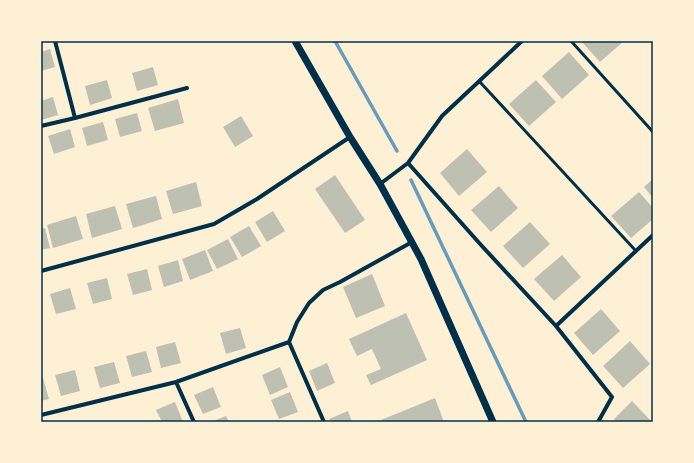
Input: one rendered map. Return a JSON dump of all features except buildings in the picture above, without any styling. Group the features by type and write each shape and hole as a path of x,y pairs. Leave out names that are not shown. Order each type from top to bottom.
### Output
{"street":[{"path":"55,41 75,118"},
{"path":"295,41 350,137 380,184 421,259 492,422"},
{"path":"380,184 408,163 442,116 522,41"},
{"path":"41,126 187,88"},
{"path":"41,271 214,224 257,199 350,137"},
{"path":"408,163 556,326 612,397 598,422"},
{"path":"556,326 653,235"},
{"path":"324,422 289,342 297,322 310,303 323,290 412,242"},
{"path":"41,415 176,382 289,342"},
{"path":"176,382 194,422"}],"lane":[{"path":"571,41 653,132"},
{"path":"479,81 636,251"}],"waterway":[{"path":"335,41 397,151"},
{"path":"411,180 526,422"}]}
